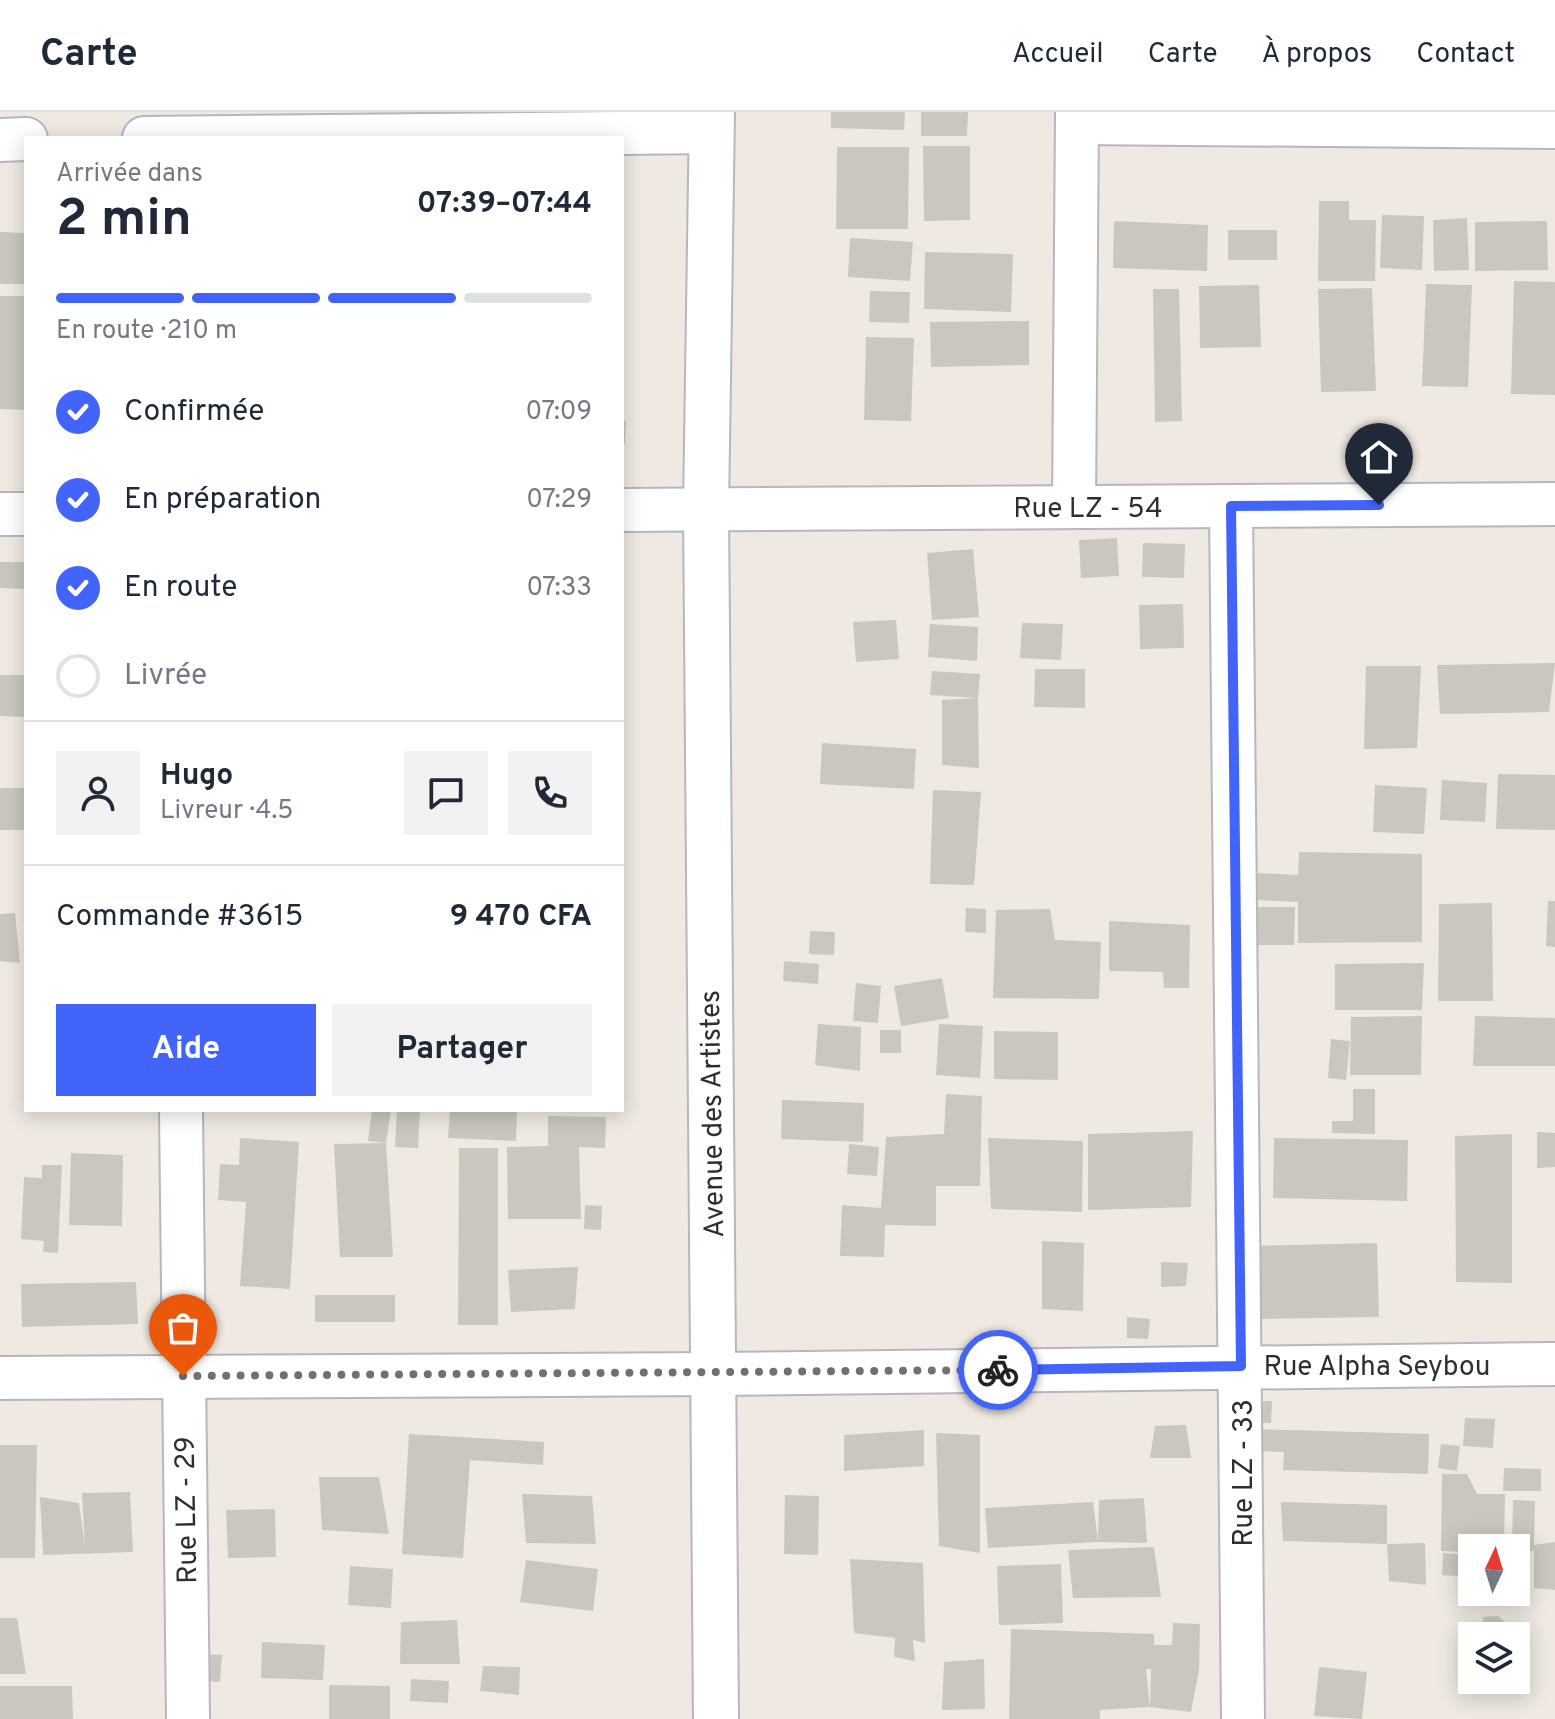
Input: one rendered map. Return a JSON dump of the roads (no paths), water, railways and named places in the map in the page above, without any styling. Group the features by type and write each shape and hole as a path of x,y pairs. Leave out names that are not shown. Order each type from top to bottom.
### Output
{"street":[{"path":"1074,507 1077,118 1365,118 1555,127"},
{"path":"168,136 315,124 712,122"},
{"name":"Avenue des Artistes","path":"712,122 706,509 716,1719"},
{"path":"0,140 24,139"},
{"name":"Rue LZ - 54","path":"624,510 1555,504"},
{"name":"Rue LZ - 33","path":"1231,506 1243,1719"},
{"path":"0,514 24,514"},
{"name":"Rue LZ - 29","path":"181,1112 188,1719"},
{"name":"Rue Alpha Seybou","path":"0,1378 714,1374 1555,1364"}]}
